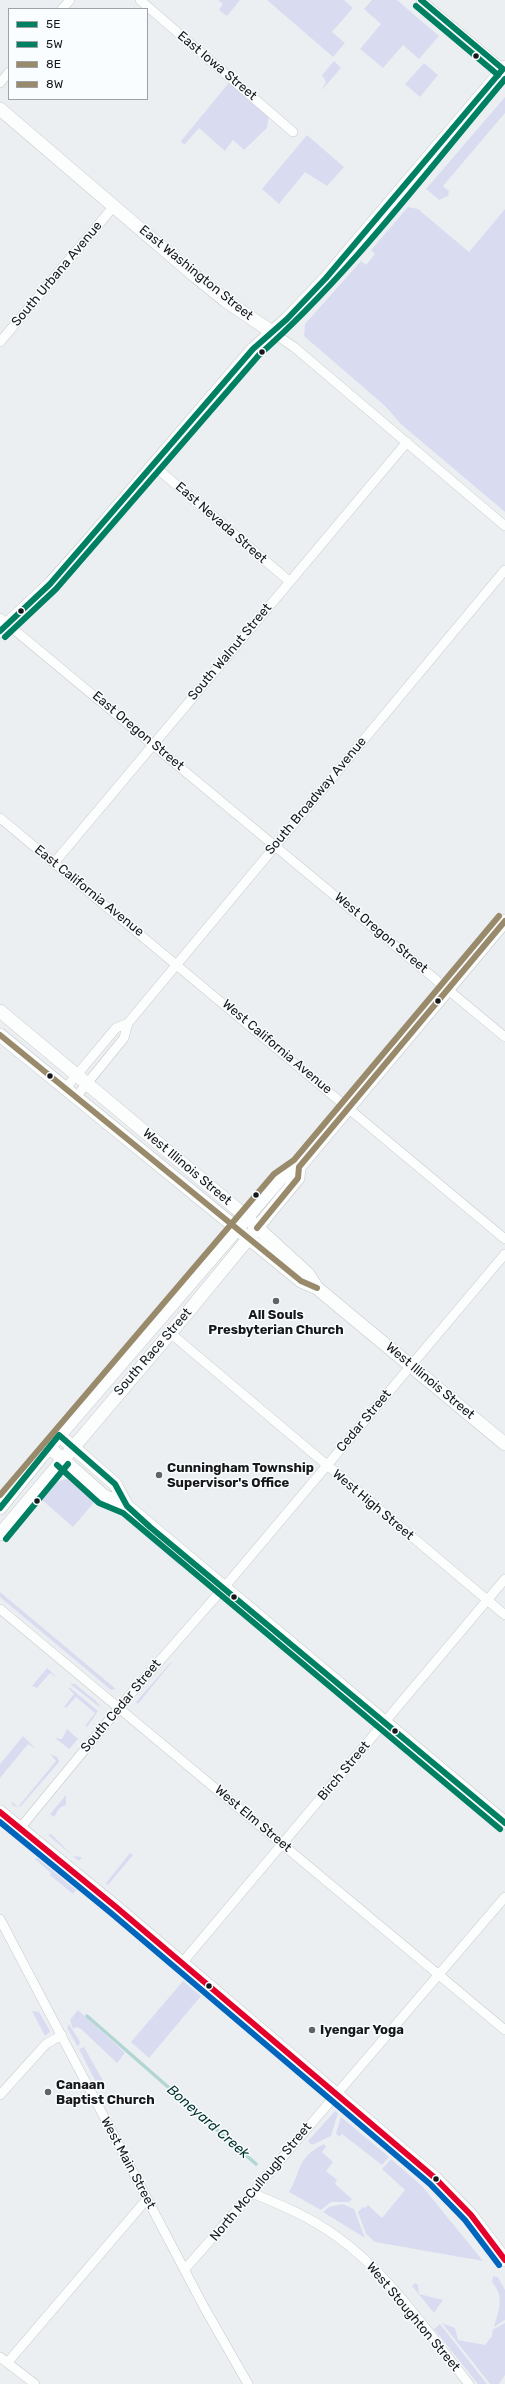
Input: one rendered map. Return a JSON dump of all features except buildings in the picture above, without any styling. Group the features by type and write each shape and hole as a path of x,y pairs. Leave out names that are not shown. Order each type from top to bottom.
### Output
{"street":[{"path":"63,8 70,0"},
{"name":"East Iowa Street","path":"140,0 293,132"},
{"path":"2,624 50,584 253,349 326,278 504,68 421,0"},
{"path":"0,83 8,73"},
{"name":"East Washington Street","path":"0,109 226,301 294,346 505,526"},
{"name":"South Urbana Avenue","path":"0,342 114,206"},
{"name":"South Walnut Street","path":"54,863 407,442"},
{"name":"East Nevada Street","path":"153,465 289,581"},
{"name":"South Broadway Avenue","path":"70,1093 87,1083 124,1038 128,1023 505,570"},
{"name":"East Oregon Street","path":"2,624 154,745 276,845"},
{"name":"East California Avenue","path":"0,818 177,964"},
{"name":"West Oregon Street","path":"276,845 505,1037"},
{"name":"South Race Street","path":"0,1508 49,1447 236,1228 280,1179 290,1171 299,1167 505,921"},
{"name":"West California Avenue","path":"177,964 505,1239"},
{"name":"West Illinois Street","path":"0,1011 246,1217 253,1233 301,1281 317,1288 505,1444"},
{"name":"South Broadway Avenue","path":"70,1093 76,1074 116,1028 128,1023"},
{"name":"West Illinois Street","path":"0,1035 236,1228 253,1233"},
{"name":"South Race Street","path":"0,1534 298,1178 299,1167"},
{"name":"Cedar Street","path":"223,1587 505,1254"},
{"name":"West High Street","path":"169,1332 505,1616"},
{"path":"60,1435 115,1484 127,1506"},
{"path":"49,1447 104,1496 127,1506 505,1823"},
{"name":"Birch Street","path":"182,1963 505,1579"},
{"name":"South Cedar Street","path":"21,1827 119,1708 223,1587"},
{"name":"West Elm Street","path":"0,1609 505,2030"},
{"path":"0,1812 21,1827 435,2178 471,2215 505,2260"},
{"name":"North McCullough Street","path":"185,2269 252,2193 505,1897"},
{"name":"West Main Street","path":"0,1919 147,2199 248,2384"},
{"path":"0,2095 46,2044 62,2035"},
{"name":"West Stoughton Street","path":"252,2193 313,2221 358,2253 397,2293 469,2384"},
{"path":"35,2384 4,2359 147,2199"}],"shaded area":[{"path":"218,0 240,0 227,16 219,10 223,4"},
{"path":"267,0 344,0 353,8 332,32 345,43 333,57"},
{"path":"372,0 397,0 439,36 419,59 403,45 383,68 360,49 381,24 364,9"},
{"path":"334,61 341,68 321,91 326,82 322,75"},
{"path":"424,63 438,75 420,97 405,84"},
{"path":"232,79 270,111 267,128 244,150 233,140 225,151 199,128 184,145 181,141"},
{"path":"505,97 505,113 443,186 449,191 448,196 439,200 426,189"},
{"path":"307,135 344,167 327,186 305,172 279,204 262,189"},
{"path":"408,207 418,209 469,252 505,209 505,512 402,425 384,405 304,336 305,324 361,261 366,265 375,254 371,250"},
{"path":"66,1479 78,1482 97,1499 73,1527 42,1500 57,1482"},
{"path":"130,1523 179,1561 180,1566"},
{"path":"0,1592 116,1689 111,1690 0,1597"},
{"path":"172,1662 138,1704 136,1702"},
{"path":"47,1668 58,1678 50,1673 37,1688 32,1686"},
{"path":"70,1684 75,1684 97,1702 101,1708"},
{"path":"69,1687 98,1711 87,1727 85,1726 95,1713 76,1697 66,1708 64,1707 74,1694"},
{"path":"67,1729 78,1739 69,1749 55,1738 62,1739"},
{"path":"23,1736 36,1749 28,1744 0,1778 0,1764"},
{"path":"50,1754 57,1757 59,1762 21,1806 18,1807 56,1761"},
{"path":"66,1795 66,1805 59,1809 54,1817 50,1814"},
{"path":"51,1834 73,1856 48,1835"},
{"path":"130,1853 133,1855 108,1885 106,1883"},
{"path":"73,1856 82,1857 79,1861"},
{"path":"37,1858 76,1890 73,1894 50,1875 51,1873 35,1859"},
{"path":"183,1981 201,1996 149,2058 131,2042"},
{"path":"78,2010 125,2053 117,2063 81,2029 77,2027 73,2029 70,2020"},
{"path":"32,2011 39,2012 49,2029 50,2032 45,2036"},
{"path":"69,2024 80,2042 78,2047 67,2028"},
{"path":"84,2047 106,2086 102,2088 98,2086 79,2049"},
{"path":"335,2111 338,2113 331,2136 312,2145 308,2141"},
{"path":"341,2117 389,2157 382,2165 342,2134 339,2137 336,2133"},
{"path":"324,2144 326,2147 322,2152 333,2162 326,2171 337,2180 335,2184 352,2199 349,2202 331,2202 321,2210 289,2192 304,2160 315,2149"},
{"path":"391,2159 422,2186 483,2261 375,2242 366,2234 358,2212 363,2207 365,2208 368,2205 382,2218 405,2190 382,2169"},
{"path":"342,2204 354,2209 365,2238 323,2212 329,2207"},
{"path":"493,2276 498,2277 505,2290 505,2320 494,2327 499,2309 500,2298 492,2282"},
{"path":"415,2283 418,2285 419,2294 443,2300 434,2313 412,2286"},
{"path":"442,2323 455,2328 458,2340 485,2345 492,2336 493,2328 496,2332 494,2329 505,2323 505,2375 499,2384 490,2384"},
{"path":"440,2324 487,2384 478,2384 434,2329"}],"waterway":[{"name":"Boneyard Creek","path":"87,2016 256,2164"}],"transit line":[{"name":"5E","path":"421,0 503,69"},
{"name":"5W","path":"416,6 498,75"},
{"name":"5E","path":"0,631 50,584 253,349 287,319 326,278 503,69"},
{"name":"5W","path":"5,637 56,589 259,355 292,324 356,257 417,186 505,79"},
{"name":"8E","path":"0,1495 274,1174 294,1160 499,916"},
{"name":"8W","path":"257,1228 298,1178 299,1167 505,921"},
{"name":"8W","path":"0,1035 301,1281 317,1288"},
{"name":"5E","path":"0,1508 59,1435 115,1484 127,1506 150,1527 505,1823"},
{"name":"5W","path":"6,1539 68,1464"},
{"name":"5W","path":"57,1465 99,1503 123,1513 500,1829"},
{"path":"0,1812 116,1907 435,2178 471,2215 505,2260"},
{"path":"0,1822 111,1913 430,2184 465,2220 499,2265"}],"place":[{"name":"All Souls Presbyterian Church","path":"276,1301"},
{"name":"Cunningham Township Supervisor's Office","path":"159,1475"},
{"name":"Iyengar Yoga","path":"312,2030"},
{"name":"Canaan Baptist Church","path":"48,2092"}]}
